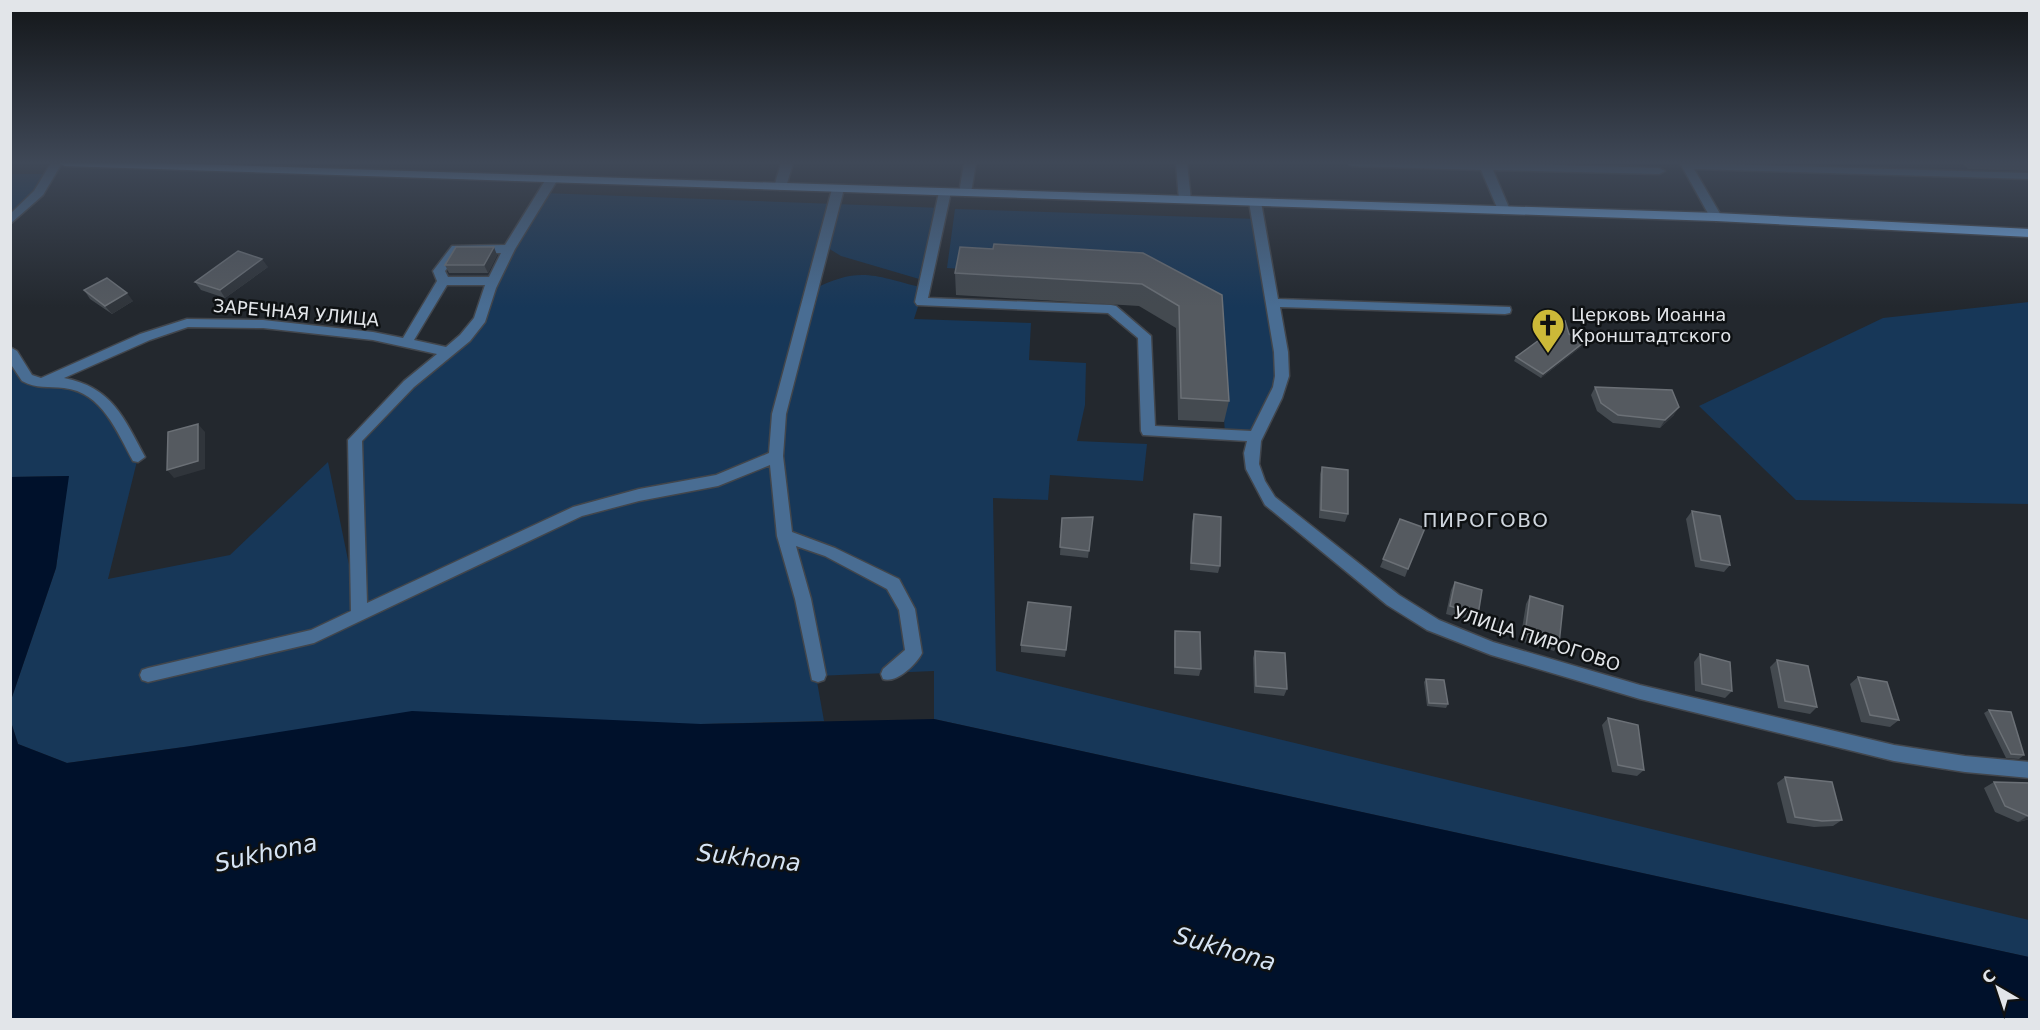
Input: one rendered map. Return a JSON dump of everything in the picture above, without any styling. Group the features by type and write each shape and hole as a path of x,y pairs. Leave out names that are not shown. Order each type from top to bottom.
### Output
{"main road":[{"path":"1536,211 1716,217 2030,233"}],"street":[{"path":"360,614 355,440 409,384 465,338 480,319 509,249 532,211"},
{"path":"818,675 803,599 786,536 776,456 779,414 832,211"},
{"path":"941,211 921,302 1111,309 1144,336 1148,431 1256,436"},
{"name":"УЛИЦА ПИРОГОВО","path":"1257,211 1281,352 1282,377 1256,436 1251,461 1256,480 1270,501 1393,600 1433,625 1491,648 1640,692 1894,753 1965,764 2030,770"},
{"path":"1713,211 1716,217"},
{"path":"443,281 439,271 456,249 509,249"},
{"path":"443,281 494,281"},
{"path":"407,342 443,281"},
{"path":"1272,303 1504,310"},
{"name":"ЗАРЕЧНАЯ УЛИЦА","path":"44,382 145,337 187,323 263,324 407,342 448,352"},
{"path":"10,351 25,377 44,382 85,387 101,398 111,409 138,457"},
{"path":"148,675 315,636 466,562 578,511 639,495 718,480 776,456"},
{"path":"786,536 830,552 893,584 907,609 914,653 889,675"}],"shaded area":[{"path":"11,211 19,211 11,221"},
{"path":"533,211 941,211 926,281 841,256 823,245 812,290 843,277 868,275 924,288 914,319 1031,323 1029,360 1086,363 1085,405 1077,441 1147,444 1143,481 1050,475 1048,500 993,498 996,671 2029,920 2029,957 934,719 934,671 816,676 824,721 701,724 184,747 67,763 18,744 11,722 11,700 56,568 68,476 11,477 10,351 25,377 85,387 138,457 108,579 230,555 328,462 358,609 355,440 465,338"},
{"path":"955,211 1258,219 1282,377 1256,436 1225,435 1218,317 994,271 947,268"},
{"path":"2029,302 2029,504 1796,500 1699,406 1883,318"}],"water":[{"path":"69,476 56,568 11,700 11,477"},
{"name":"Sukhona","path":"412,711 701,724 934,719 2029,957 2029,1019 11,1019 11,722 18,744 67,763"}],"building":[{"path":"994,244 1143,253 1222,295 1229,401 1181,398 1179,306 1142,284 955,273 960,247 993,249"},
{"path":"456,247 494,247 484,265 445,265"},
{"path":"238,251 262,259 220,290 195,282"},
{"path":"107,278 127,293 105,306 84,290"},
{"name":"Церковь Иоанна Кронштадтского","path":"1565,321 1569,334 1583,343 1543,374 1516,357"},
{"path":"1595,387 1672,390 1679,407 1665,420 1618,415 1601,403"},
{"path":"198,424 198,461 167,470 168,432"},
{"path":"1322,467 1348,470 1348,514 1321,510"},
{"path":"1692,511 1720,516 1730,565 1701,560"},
{"path":"1194,514 1221,517 1220,566 1191,563"},
{"path":"1093,517 1089,551 1060,547 1062,518"},
{"path":"1400,519 1425,528 1408,569 1383,559"},
{"path":"1455,582 1482,590 1478,615 1450,606"},
{"path":"1530,596 1563,606 1559,644 1525,634"},
{"path":"1028,602 1071,607 1066,650 1021,645"},
{"path":"1175,631 1200,632 1201,669 1175,667"},
{"path":"1255,651 1285,653 1287,689 1256,686"},
{"path":"1700,654 1730,662 1732,691 1702,684"},
{"path":"1777,660 1808,666 1817,707 1785,701"},
{"path":"1858,677 1887,682 1899,720 1870,715"},
{"path":"1426,679 1444,680 1448,704 1429,703"},
{"path":"1989,710 2011,712 2024,755 2011,754"},
{"path":"1608,718 1638,725 1644,770 1618,765"},
{"path":"1785,777 1832,782 1842,820 1822,821 1795,817"},
{"path":"1994,782 2030,783 2030,816 2005,806"}],"place":[{"name":"Церковь Иоанна Кронштадтского","path":"1548,354"}],"district":[{"name":"ПИРОГОВО","path":"1486,520"}]}
